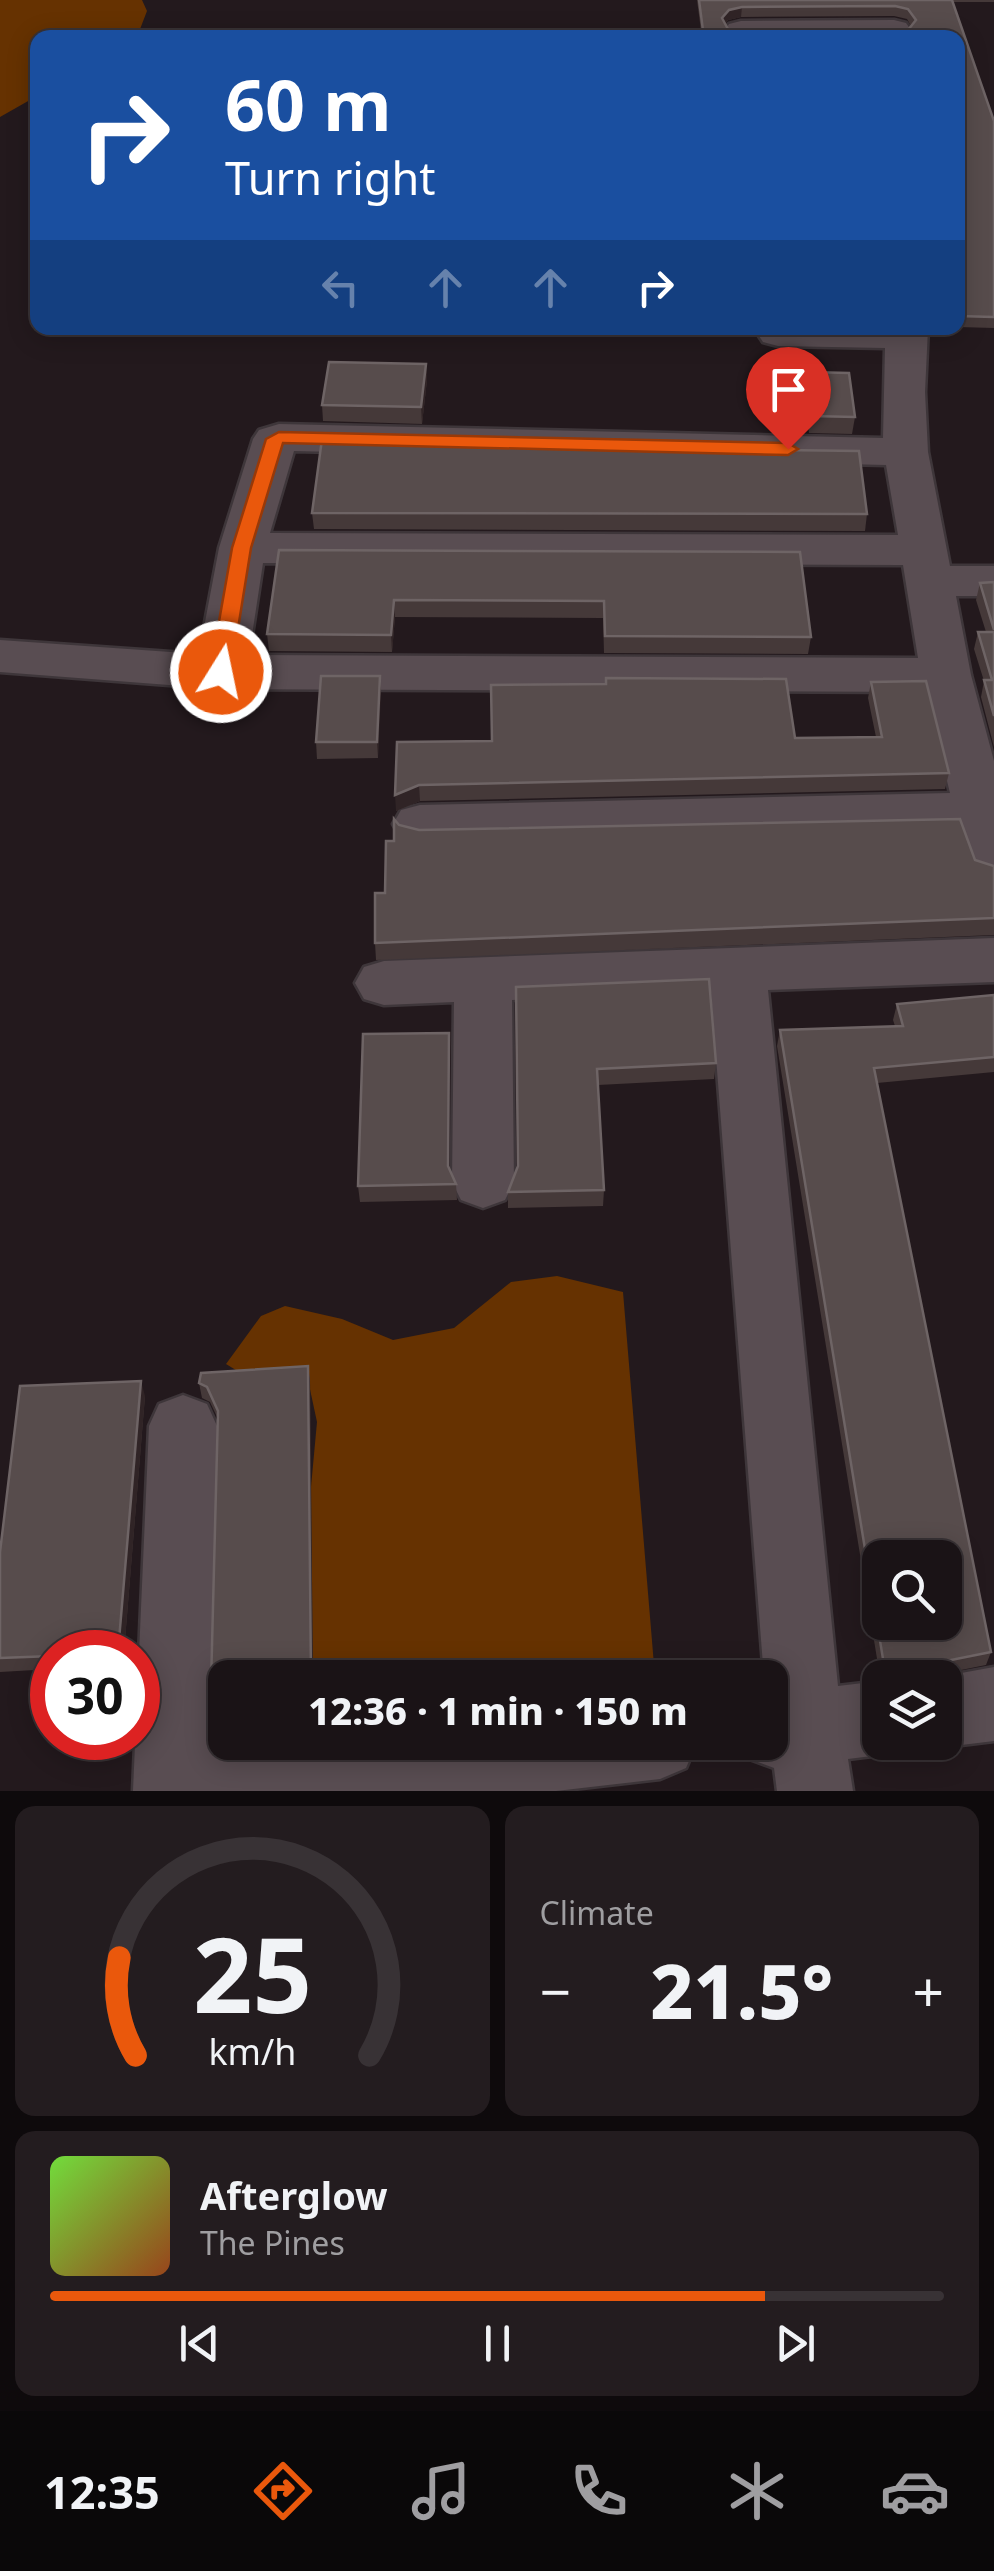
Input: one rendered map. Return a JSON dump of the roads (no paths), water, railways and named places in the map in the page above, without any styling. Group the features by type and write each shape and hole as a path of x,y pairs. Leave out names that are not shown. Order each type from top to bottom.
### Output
{"street":[{"path":"758,30 892,22"},
{"path":"420,824 987,836 946,676 906,452 906,335"},
{"path":"221,672 242,548 275,439 279,437 906,452"},
{"path":"242,548 929,566 994,581"},
{"path":"0,656 221,672 946,676"},
{"path":"384,983 483,976 994,960"},
{"path":"737,968 797,1750 862,1725"},
{"path":"483,976 484,1182"},
{"path":"183,1426 172,1785 480,1776 565,1760"},
{"path":"962,1708 994,1704"}]}
